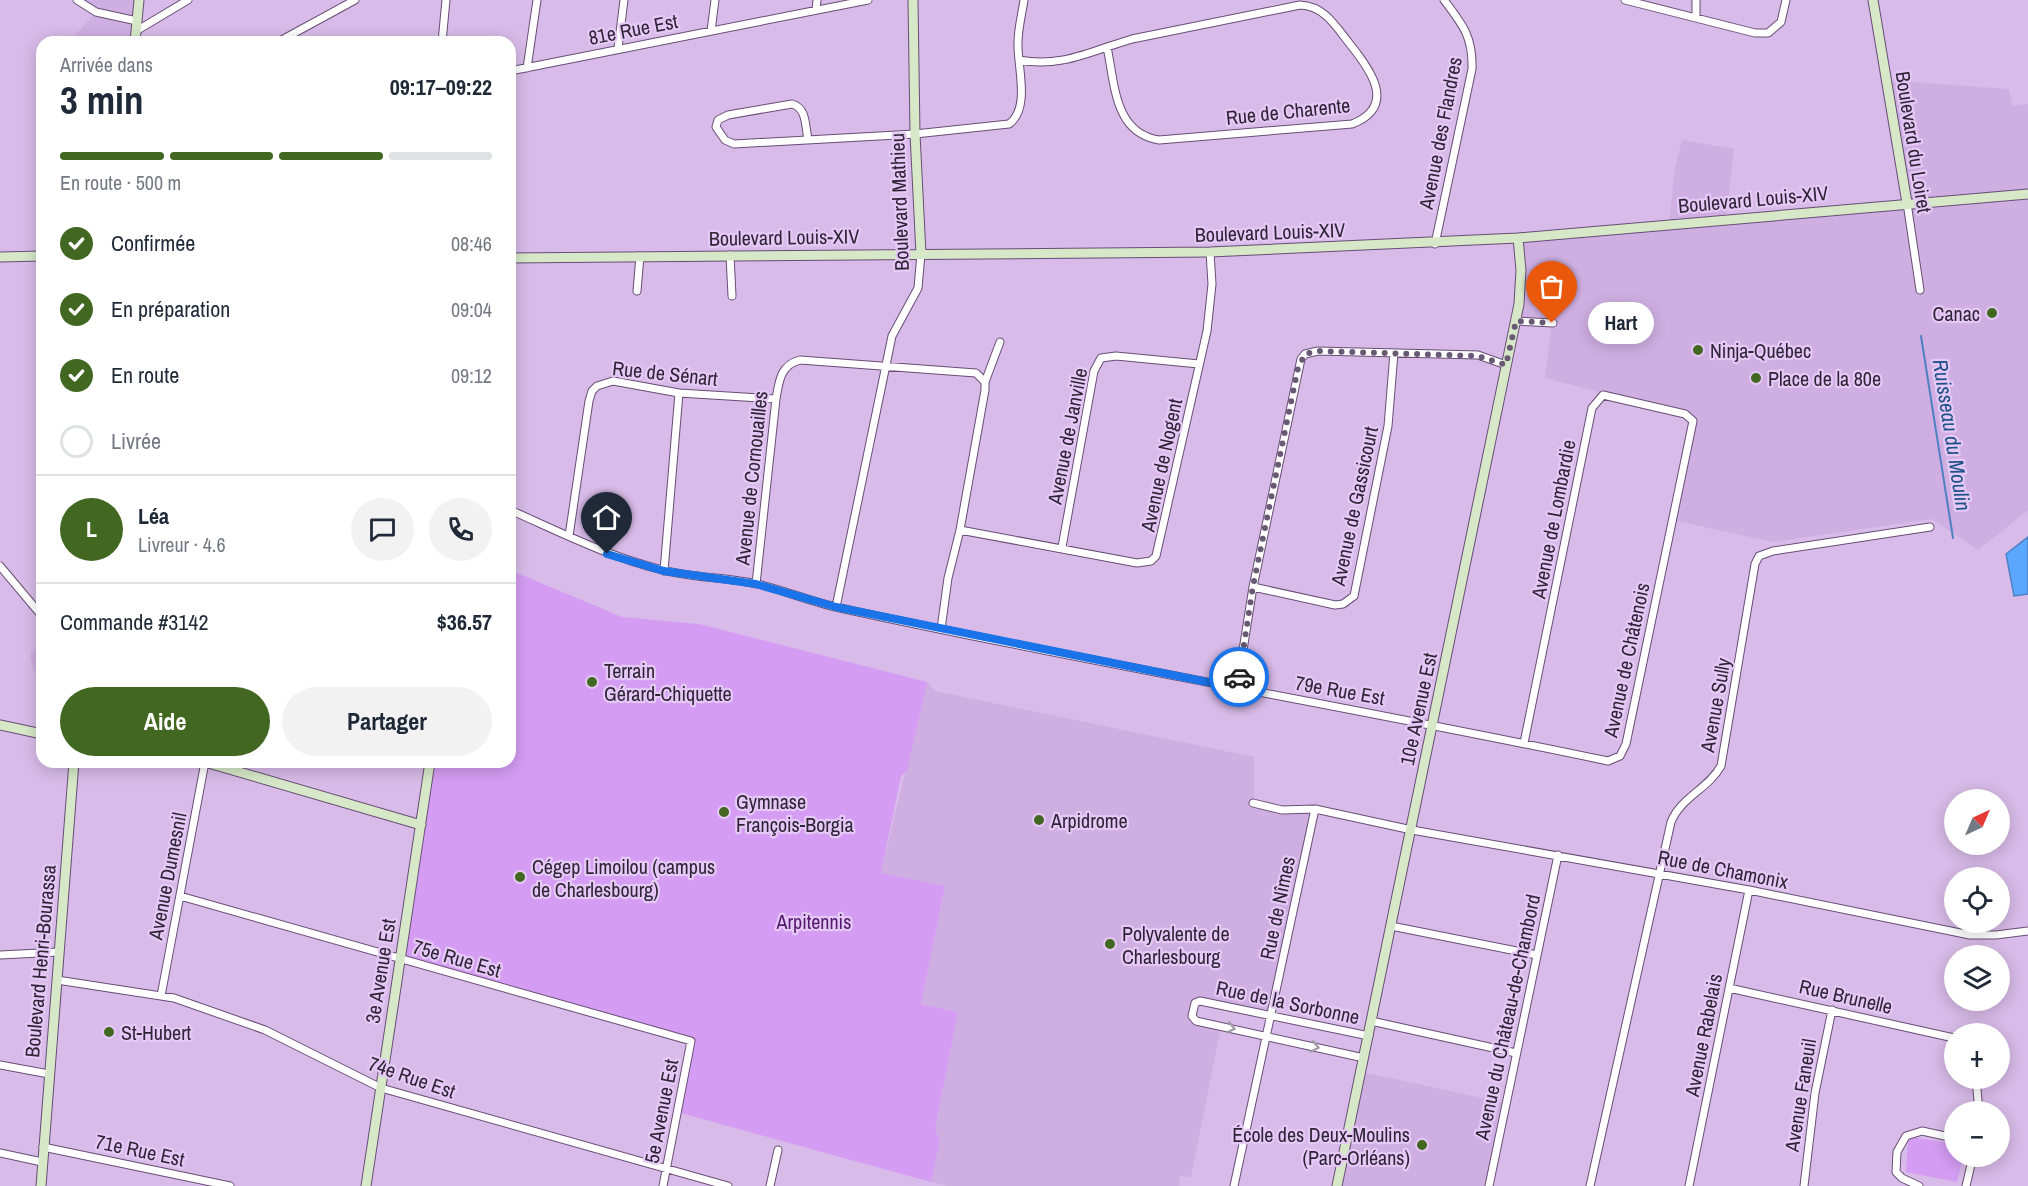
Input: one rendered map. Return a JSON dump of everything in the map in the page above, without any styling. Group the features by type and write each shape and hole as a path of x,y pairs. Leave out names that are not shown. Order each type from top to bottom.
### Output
{"street":[{"path":"77,0 96,12 137,26 188,0"},
{"path":"136,36 139,0"},
{"path":"289,36 355,0"},
{"path":"443,36 446,0"},
{"path":"527,68 537,0"},
{"path":"618,48 624,0"},
{"path":"711,30 715,0"},
{"path":"816,10 817,0"},
{"name":"81e Rue Est","path":"516,70 868,0"},
{"name":"Boulevard Mathieu","path":"836,607 892,336 918,288 921,254 915,134 913,0"},
{"path":"808,140 803,110 792,104 728,115 718,120 716,128 725,140 734,144 808,140 915,134 1009,124 1015,120 1020,105 1018,43 1024,0"},
{"name":"Avenue des Flandres","path":"1435,244 1472,69 1473,50 1469,34 1444,0"},
{"path":"1625,0 1755,33 1768,33 1780,22 1786,0"},
{"path":"1696,0 1696,17"},
{"name":"Boulevard du Loiret","path":"1873,0 1920,290"},
{"name":"Rue de Charente","path":"1019,60 1041,64 1056,63 1132,39 1300,5 1310,5 1328,16 1368,66 1377,87 1376,103 1368,116 1352,124 1160,140 1145,138 1130,127 1120,109 1107,47"},
{"name":"Boulevard Louis-XIV","path":"516,258 1210,252 1435,244 2028,194"},
{"name":"10e Avenue Est","path":"1337,1186 1516,321 1521,270 1518,238"},
{"name":"Avenue de Nogent","path":"960,530 1062,547 1137,563 1151,561 1156,556 1207,331 1212,284 1210,252"},
{"path":"730,255 732,296"},
{"path":"0,257 36,256"},
{"path":"638,291 640,256"},
{"path":"1516,321 1552,323"},
{"path":"941,629 948,578 960,530 985,382 1000,342"},
{"path":"1237,688 1253,586 1301,359 1305,354 1317,351 1478,356 1506,365"},
{"name":"Avenue de Gassicourt","path":"1253,586 1335,604 1343,604 1354,596 1388,426 1394,353"},
{"name":"Avenue de Janville","path":"1062,547 1094,371 1101,358 1116,356 1199,364"},
{"name":"Avenue de Cornouailles","path":"756,584 779,379 791,362 800,360 968,372 976,373 985,382"},
{"name":"Rue de Sénart","path":"569,536 592,391 605,382 613,381 679,393 776,399"},
{"path":"664,571 679,393"},
{"name":"Avenue de Lombardie","path":"1524,743 1592,408 1603,395 1667,409 1690,419"},
{"name":"Avenue de Châtenois","path":"1433,724 1608,761 1614,760 1623,752 1693,421 1690,419"},
{"name":"79e Rue Est","path":"516,513 607,554 664,571 756,584 836,607 941,629 1237,688 1433,724"},
{"name":"Avenue Sully","path":"1590,1186 1658,874 1674,814 1685,800 1710,781 1721,766 1755,564 1759,556 1773,551 1930,527"},
{"path":"0,566 36,609"},
{"path":"0,725 36,733"},
{"name":"Boulevard Henri-Bourassa","path":"39,1186 74,768"},
{"name":"Avenue Dumesnil","path":"161,996 204,768"},
{"path":"226,768 421,825"},
{"name":"3e Avenue Est","path":"366,1186 429,768"},
{"path":"1253,803 1282,810 1315,809 1412,830"},
{"name":"Rue de Nîmes","path":"1234,1186 1315,809"},
{"name":"Rue de Chamonix","path":"1412,830 1749,890 1970,935 2028,931"},
{"name":"Avenue du Château-de-Chambord","path":"1489,1186 1558,855"},
{"name":"Avenue Rabelais","path":"1689,1186 1749,890"},
{"name":"75e Rue Est","path":"180,896 691,1041"},
{"path":"1391,926 1537,956"},
{"path":"0,955 59,952"},
{"name":"74e Rue Est","path":"57,980 161,996 265,1030 381,1088 728,1186"},
{"name":"Rue Brunelle","path":"1729,987 1944,1036"},
{"name":"Rue de la Sorbonne","path":"1364,1058 1196,1021 1192,1016 1193,1009 1195,1003 1200,1001 1369,1036"},
{"name":"Avenue Faneuil","path":"1804,1186 1815,1093 1832,1010"},
{"path":"1371,1021 1516,1053"},
{"name":"5e Avenue Est","path":"663,1186 691,1041"},
{"path":"0,1065 49,1074"},
{"path":"1919,1186 1902,1178 1896,1172 1895,1164 1900,1143 1912,1132 1922,1131 1944,1136"},
{"name":"71e Rue Est","path":"43,1147 230,1186"},
{"path":"770,1186 778,1150"},
{"path":"0,1153 42,1162"},
{"path":"1966,1186 1970,1167"}],"shaded area":[{"path":"77,0 139,0 136,36 74,36 96,13"},
{"path":"1885,80 2009,89 2012,106 2028,104 2028,510 1978,550 1932,519 1773,542 1672,520 1692,421 1685,414 1545,378 1552,323 1516,321 1518,238 1669,224 1675,168 1682,140 1734,149 1726,218 1906,204"},
{"path":"36,648 36,680 30,655"},
{"name":"Polyvalente de Charlesbourg","path":"927,682 935,691 1254,757 1254,803 1315,809 1271,1015 1200,1001 1192,1016 1221,1026 1191,1177 1180,1176 1179,1186 947,1186 931,1182 940,1141 935,1130 958,1012 921,1004 945,887 881,873"},
{"name":"École des Deux-Moulins (Parc-Orléans)","path":"1362,1072 1506,1103 1489,1186 1337,1186"}],"green space":[{"name":"Arpitennis","path":"516,573 622,617 699,624 927,682 907,771 901,776 881,873 945,886 921,1004 958,1012 935,1129 940,1141 931,1182 677,1112 691,1041 400,959 429,768 516,768"},
{"path":"1912,1137 1944,1142 1944,1167 1961,1167 1957,1182 1906,1172 1908,1141"}],"water":[{"path":"2028,537 2028,594 2014,596 2006,554"}],"waterway":[{"name":"Ruisseau du Moulin","path":"1921,336 1953,538"}],"way so far":[{"path":"1239,677 1253,586 1298,368 1305,354 1317,351 1478,356 1506,365 1516,321 1552,323"}],"place":[{"name":"Canac","path":"1992,313"},
{"name":"Hart","path":"1552,323"},
{"name":"Ninja-Québec","path":"1698,350"},
{"name":"Place de la 80e","path":"1756,378"},
{"name":"Terrain Gérard-Chiquette","path":"592,682"},
{"name":"Gymnase François-Borgia","path":"724,812"},
{"name":"Arpidrome","path":"1039,820"},
{"name":"Cégep Limoilou (campus de Charlesbourg)","path":"520,877"},
{"name":"Polyvalente de Charlesbourg","path":"1110,944"},
{"name":"St-Hubert","path":"109,1032"},
{"name":"École des Deux-Moulins (Parc-Orléans)","path":"1422,1145"}],"route":[{"path":"607,554 664,571 756,584 836,607 1158,674 1237,688 1239,677"}]}
